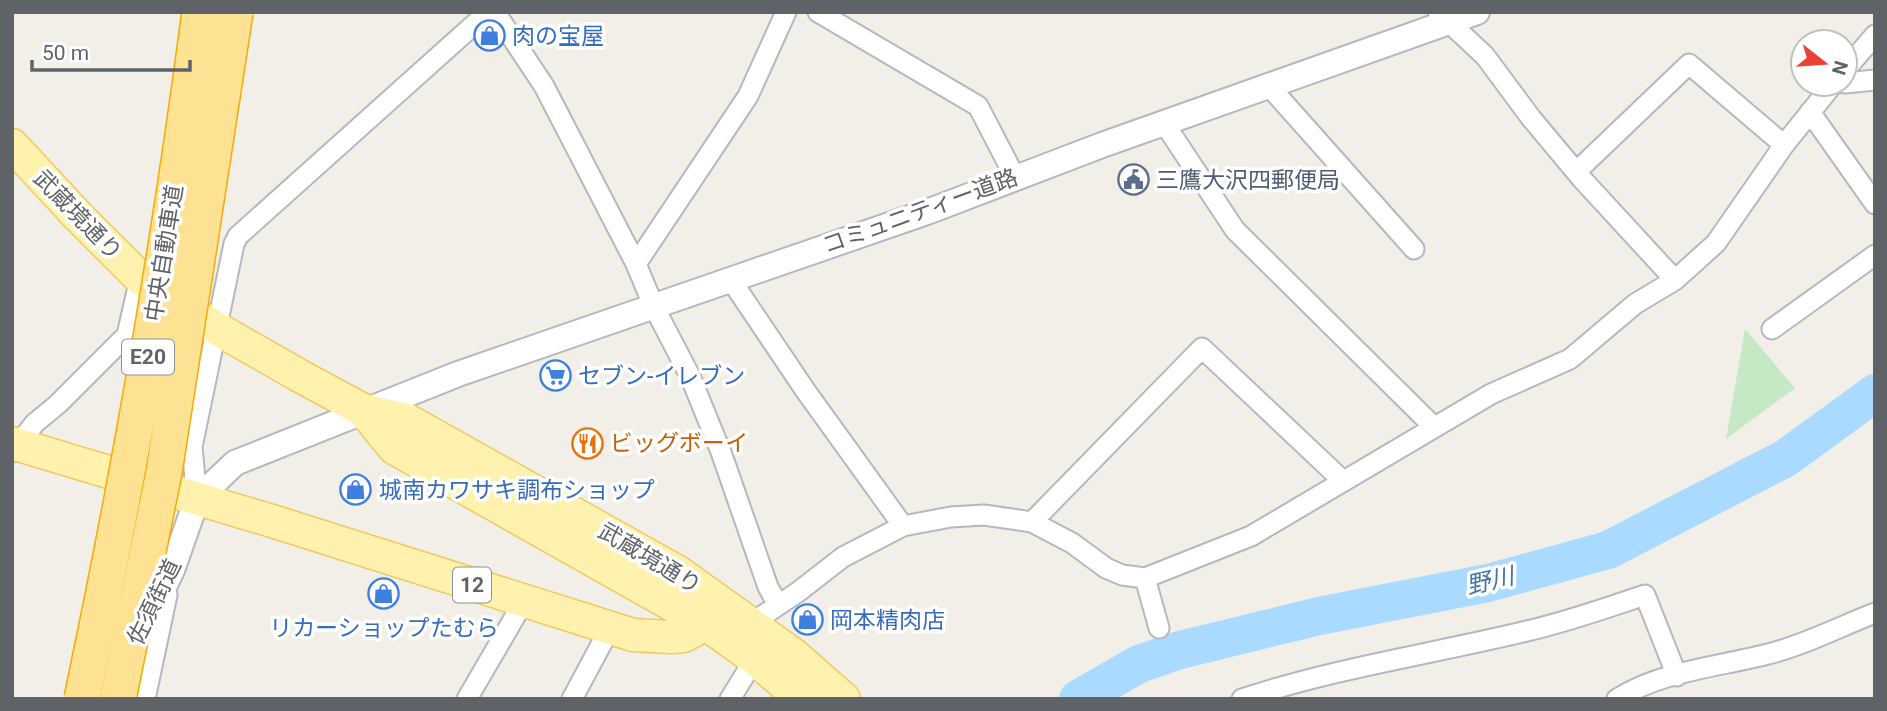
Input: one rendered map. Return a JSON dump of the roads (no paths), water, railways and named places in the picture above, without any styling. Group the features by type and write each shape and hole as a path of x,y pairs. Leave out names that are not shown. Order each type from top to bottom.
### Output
{"highway":[{"name":"中央自動車道","path":"82,699 106,586 156,314 200,12"},
{"name":"中央自動車道","path":"118,699 164,472 234,12"},
{"path":"164,472 195,341 225,193 254,12"}],"main road":[{"name":"武蔵境通り","path":"12,145 76,215 140,278 216,328 363,410 407,420 678,572 802,699"},
{"name":"武蔵境通り","path":"363,410 394,448 742,637 794,655 844,699"},
{"name":"12","path":"14,446 197,499 633,635 742,637"}],"street":[{"path":"197,499 192,447 234,244 238,236 488,12"},
{"path":"495,12 544,86 636,264 654,307 690,376 721,452 768,587 778,606"},
{"path":"636,264 748,96 786,12"},
{"path":"818,12 978,106 1015,177"},
{"name":"コミュニティー道路","path":"197,499 235,463 363,410 471,369 927,212 1015,177 1269,86 1443,17 1477,12"},
{"path":"1443,17 1485,56 1531,118 1675,280"},
{"path":"1859,54 1875,35"},
{"path":"1577,172 1689,64 1784,145"},
{"path":"1269,86 1415,249"},
{"path":"730,699 742,637 843,557 903,526 951,517 984,515 1032,522 1072,543 1107,568 1122,575 1145,578 1251,536 1433,426 1492,394 1570,359 1635,304 1675,280 1716,243 1784,145 1822,98"},
{"path":"1810,112 1875,204"},
{"path":"1164,123 1235,230 1433,426"},
{"path":"1772,329 1875,255"},
{"path":"14,446 127,335 140,278"},
{"path":"731,280 903,526"},
{"path":"1032,522 1202,348 1342,480"},
{"name":"佐須街道","path":"99,699 145,628 172,570 197,499"},
{"path":"145,699 172,570"},
{"path":"1145,578 1159,628"},
{"path":"1242,699 1292,691 1345,669 1528,631 1645,595 1677,676"},
{"path":"467,699 524,601"},
{"path":"1617,699 1637,686 1719,664 1770,654 1875,613"},
{"path":"572,699 610,628"}],"waterway":[{"name":"野川","path":"1078,699 1139,664 1180,650 1319,616 1488,583 1608,550 1786,458 1875,393"}],"place":[{"name":"肉の宝屋","path":"489,36"},
{"name":"三鷹大沢四郵便局","path":"1133,180"},
{"name":"セブン-イレブン","path":"555,376"},
{"name":"ビッグボーイ","path":"587,443"},
{"name":"城南カワサキ調布ショップ","path":"356,490"},
{"name":"リカーショップたむら","path":"384,594"},
{"name":"岡本精肉店","path":"807,620"}]}
